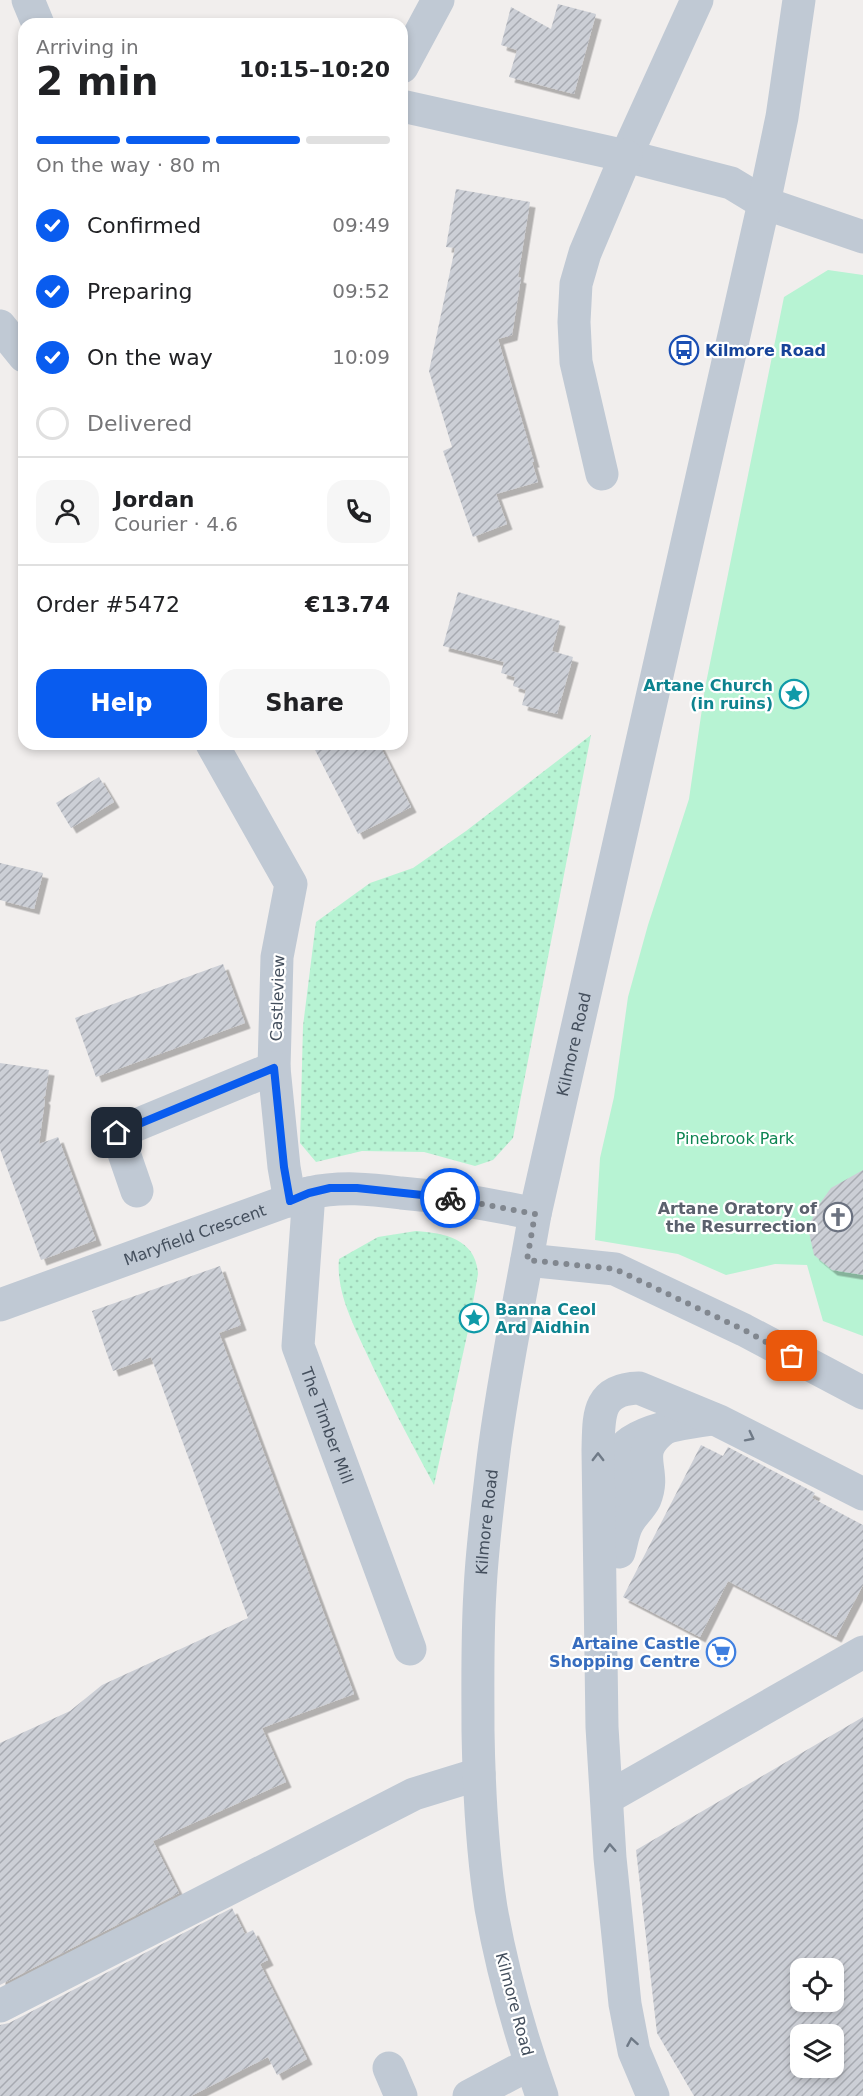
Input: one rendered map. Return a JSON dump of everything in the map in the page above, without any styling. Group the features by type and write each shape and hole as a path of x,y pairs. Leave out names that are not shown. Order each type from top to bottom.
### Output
{"street":[{"path":"28,0 36,18"},
{"path":"408,56 438,0"},
{"path":"602,474 576,362 574,322 576,284 585,254 626,156 697,0"},
{"name":"Kilmore Road","path":"542,2096 530,2064 503,1963 491,1907 485,1860 479,1774 477,1652 480,1590 493,1458 535,1214 764,203 782,117 799,0"},
{"path":"408,107 626,156 731,183 764,203 863,237"},
{"path":"0,326 18,348"},
{"name":"Castleview","path":"215,750 291,884 277,957 274,1068 284,1167 299,1197"},
{"path":"137,1191 117,1133 274,1068"},
{"name":"Maryfield Crescent","path":"0,1305 299,1197 330,1188 357,1188 476,1201 535,1214"},
{"name":"The Timber Mill","path":"299,1197 298,1346 410,1649"},
{"path":"527,1260 615,1269 744,1330 863,1393"},
{"path":"653,2096 634,2051 625,2004 610,1858 602,1727 598,1450 600,1412 606,1401 626,1388 639,1388 713,1419 863,1494"},
{"path":"599,1578 609,1570 619,1552 619,1457 624,1446 631,1440 665,1428 713,1419"},
{"path":"607,1798 863,1652"},
{"path":"0,2006 414,1794 479,1774"},
{"path":"469,2096 530,2064"}],"green space":[{"name":"Pinebrook Park","path":"828,270 863,275 863,1336 823,1321 807,1265 775,1264 726,1275 678,1254 595,1240 600,1158 614,1097 628,997 648,925 689,799 705,688 784,297"},
{"path":"591,735 513,1138 493,1160 475,1166 424,1152 362,1151 316,1162 300,1143 303,1026 316,922 370,883 413,868 466,831"},
{"path":"416,1231 448,1236 457,1240 472,1253 478,1274 468,1331 434,1485 355,1328 342,1294 339,1271 339,1259 378,1237"}],"building":[{"path":"558,4 596,14 574,94 509,77 517,50 501,45 511,7 551,29"},
{"path":"456,189 530,202 518,277 521,278 512,335 498,339 538,482 496,494 507,524 473,537 443,451 452,447 429,371 455,248 446,247"},
{"path":"458,592 560,621 552,651 573,657 557,714 522,705 526,690 513,686 515,677 501,673 504,662 443,646"},
{"path":"315,750 382,750 411,807 358,834"},
{"path":"99,777 114,802 71,828 56,803"},
{"path":"0,863 43,873 34,909 0,900"},
{"path":"223,964 245,1023 96,1077 75,1018"},
{"path":"0,1063 49,1070 43,1097 45,1100 39,1144 58,1137 96,1240 41,1260 0,1149"},
{"name":"Artane Oratory of the Resurrection","path":"863,1170 863,1275 832,1270 814,1255 808,1228 818,1206 831,1188"},
{"path":"220,1266 241,1325 219,1333 354,1694 262,1728 286,1782 153,1841 179,1893 0,1985 0,1743 70,1711 102,1685 248,1618 151,1357 113,1371 92,1311"},
{"path":"701,1445 723,1456 728,1447 815,1493 812,1498 863,1525 863,1585 836,1637 728,1581 700,1637 623,1597"},
{"path":"863,1717 863,2096 694,2096 657,2033 636,1850"},
{"path":"232,1908 245,1934 253,1930 268,1960 260,1964 307,2059 277,2075 268,2057 191,2096 0,2096 0,2025 9,2023"}],"way so far":[{"path":"450,1198 476,1201 535,1214 527,1260 615,1269 744,1330 792,1356"}],"place":[{"name":"Kilmore Road","path":"684,350"},
{"name":"Artane Church (in ruins)","path":"794,694"},
{"name":"Artane Oratory of the Resurrection","path":"838,1217"},
{"name":"Banna Ceol Ard Aidhin","path":"474,1318"},
{"name":"Artaine Castle Shopping Centre","path":"721,1652"}],"route":[{"path":"117,1133 274,1068 284,1167 290,1201 330,1188 357,1188 450,1198"}]}
